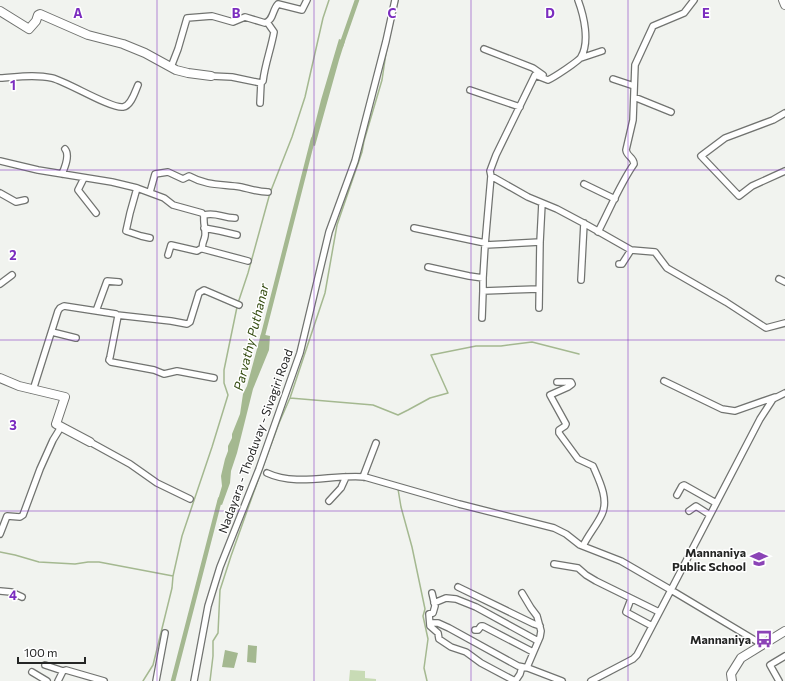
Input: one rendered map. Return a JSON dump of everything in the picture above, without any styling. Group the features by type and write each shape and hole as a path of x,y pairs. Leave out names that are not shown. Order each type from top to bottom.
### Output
{"main road":[{"path":"783,0 785,5"},
{"path":"0,10 29,29 40,14 88,35 123,44 145,53 176,70 211,76"},
{"path":"0,378 19,386 65,397 56,424 90,442"},
{"path":"732,681 731,674 741,658 785,631"}],"street":[{"path":"171,67 187,18 212,16 233,22 245,17 260,22 266,22 272,16 277,5 280,4 302,10 306,0"},
{"name":"Nadayara - Thoduvay - Sivagiri Road","path":"194,681 208,606 220,567 259,469 300,353 329,232 355,161 386,41 394,0"},
{"path":"578,0 586,25 584,47 581,58"},
{"path":"598,232 627,174 634,164 626,150 633,120 635,65 653,26 684,13 694,0"},
{"path":"260,103 261,83 263,81 274,32 266,22"},
{"path":"484,50 533,68 550,79"},
{"path":"482,318 485,244 491,176 490,171 496,155 536,75 548,80 581,58 602,51"},
{"path":"0,78 33,76 54,79 109,104 120,107 125,107 129,103 138,85"},
{"path":"211,76 232,77 261,83"},
{"path":"613,79 634,86"},
{"path":"470,90 520,107"},
{"path":"634,97 671,112"},
{"path":"785,113 773,120 726,138 700,156 739,196 752,186 785,171"},
{"path":"62,174 67,155 67,151 64,148"},
{"path":"0,161 137,188 164,198 168,203 202,213 204,215 214,213 224,217 235,218"},
{"path":"150,192 155,174 168,172 182,179 189,176 198,181 220,186 240,187 255,191 268,192"},
{"path":"491,176 528,197 584,223 631,250 655,252 667,268 726,302 766,328 785,323"},
{"path":"84,178 78,190 96,213"},
{"path":"584,184 615,199"},
{"path":"137,188 126,231 150,238"},
{"path":"0,193 16,202 25,200"},
{"path":"539,308 542,203"},
{"path":"168,255 171,245 197,251 202,248 205,236 204,215"},
{"path":"581,280 584,223"},
{"path":"204,228 220,230 237,235"},
{"path":"414,228 485,244 540,242"},
{"path":"202,248 248,261"},
{"path":"619,264 622,263 631,250"},
{"path":"428,267 483,278"},
{"path":"0,283 12,274"},
{"path":"779,279 785,282"},
{"path":"96,311 107,282 119,282"},
{"path":"483,291 539,289"},
{"path":"33,390 58,311 64,306 117,315 172,320 187,324 190,322 199,293 204,290 239,305"},
{"path":"117,315 110,357 111,362 154,370 164,374 177,371 214,378"},
{"path":"52,332 76,338"},
{"path":"664,381 722,409 731,411 783,394"},
{"path":"558,382 571,382 572,384 571,386 550,396 566,424 559,431 559,433 579,460 593,467 604,495 602,514 583,546"},
{"path":"591,681 633,659 642,647 760,419 773,399 783,394"},
{"path":"0,534 7,516 20,517 23,515 40,469 61,427"},
{"path":"90,442 130,464 157,483 190,499"},
{"path":"363,477 376,443"},
{"path":"267,474 280,478 307,479 363,477 459,504 548,526 566,534 583,546 621,561 763,645"},
{"path":"329,501 341,488 346,477"},
{"path":"677,496 684,485 716,503"},
{"path":"689,511 696,506 710,515"},
{"path":"554,564 578,568 586,576 659,612"},
{"path":"458,587 540,626"},
{"path":"0,591 11,592 22,597"},
{"path":"432,593 434,613 428,616 431,627 438,633 439,639 454,648 466,652 473,658 500,674 515,680 528,665 541,633 537,616 522,593"},
{"path":"434,602 446,598 456,599 475,606 538,641"},
{"path":"631,599 626,612 652,626"},
{"path":"430,623 438,623 450,628 499,656 525,668 562,681"},
{"path":"475,630 483,626 533,652"},
{"path":"156,681 165,633"},
{"path":"779,681 770,664 785,656"},
{"path":"45,665 104,681"},
{"path":"58,681 63,671"},
{"path":"32,672 47,681"}],"shaded area":[{"path":"339,39 345,41 315,146 310,144"},
{"path":"261,334 270,336 269,350 253,389 231,471 230,483 222,505 217,503 222,486 221,476 228,446 240,414 243,394 247,386"},
{"path":"248,645 257,646 256,663 247,662"},
{"path":"225,650 238,653 234,668 222,667"},
{"path":"350,670 365,671 365,678 376,679 376,681 349,681"}],"waterway":[{"path":"238,303 248,273 270,193 292,137 305,97 323,18 329,0"},
{"name":"Parvathy Puthanar","path":"341,46 357,0"},
{"path":"210,681 213,641 218,633 220,590 257,483 279,423 290,398 325,293 337,225 362,152 382,80 386,53 398,0"},
{"name":"Parvathy Puthanar","path":"262,339 313,139"},
{"path":"0,552 39,562 75,564 99,562 173,576 182,536 228,395 224,383 224,370 237,307"},
{"path":"290,398 373,405 398,415 430,398 448,393 431,355 476,346 501,346 532,342 579,354"},
{"path":"398,489 425,609 423,616 428,639 424,668 427,681"},
{"name":"Parvathy Puthanar","path":"173,681 220,499"},
{"path":"143,681 153,665 172,588 173,576"}],"place":[{"name":"Mannaniya Public School","path":"759,559"},
{"name":"Mannaniya","path":"764,639"}]}
